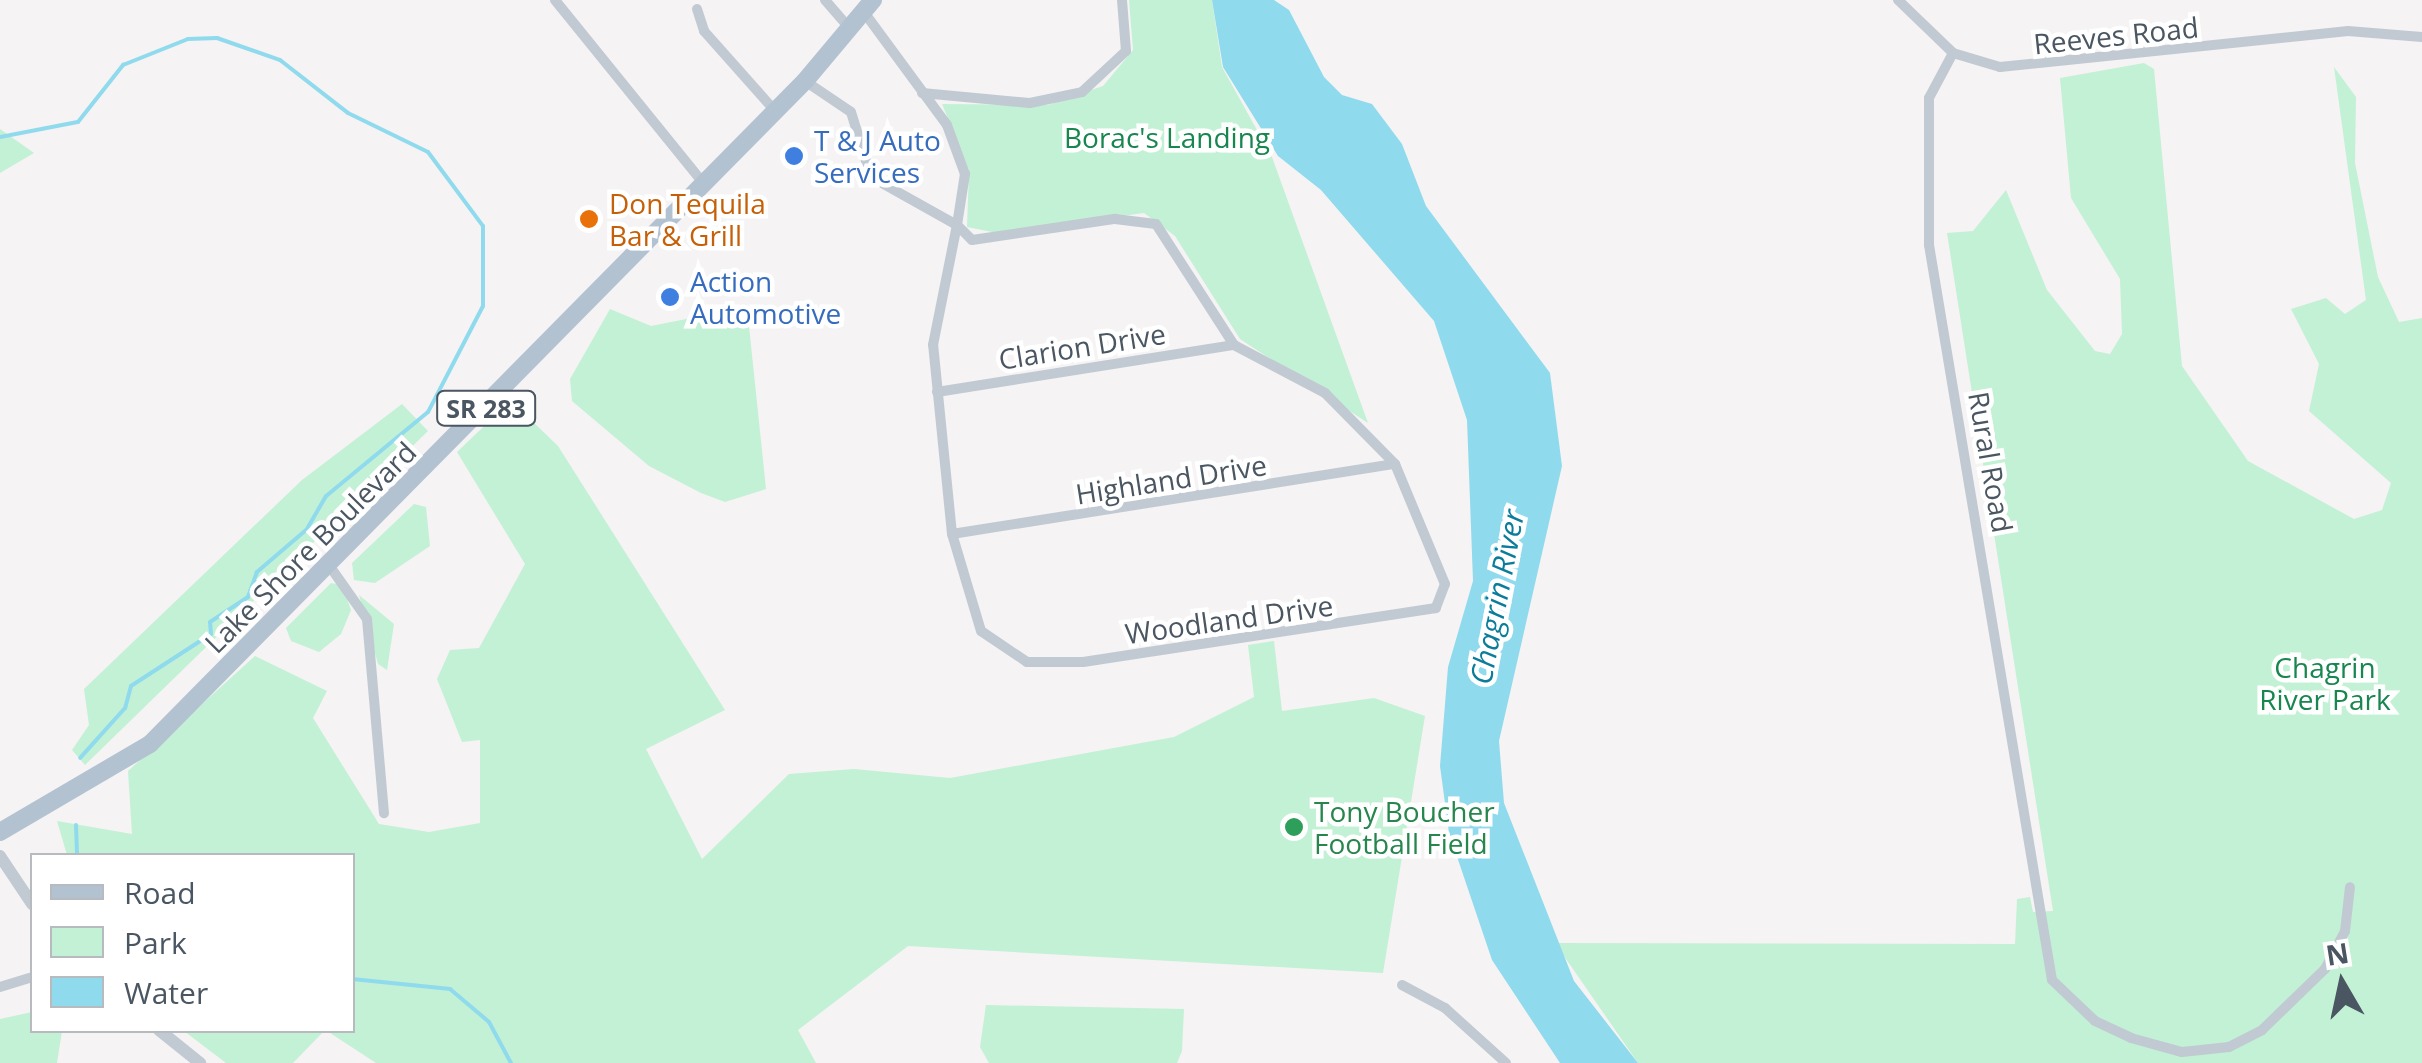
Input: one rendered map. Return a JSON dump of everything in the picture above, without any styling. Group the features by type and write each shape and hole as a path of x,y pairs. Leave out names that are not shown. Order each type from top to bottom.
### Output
{"main road":[{"name":"Lake Shore Boulevard","path":"0,832 150,744 331,568 805,81 868,6"}],"street":[{"path":"554,0 704,184"},
{"path":"825,0 850,29"},
{"path":"922,94 1030,102 1104,81 1126,52 1122,0"},
{"path":"1898,0 1953,53"},
{"path":"868,6 922,94 947,125 965,174 933,345 952,534"},
{"path":"697,8 704,32 775,111"},
{"name":"Reeves Road","path":"1953,53 2024,68 2348,31 2422,37"},
{"name":"Rural Road","path":"1953,53 1930,98 1929,245 2040,883 2042,955 2066,1000 2132,1038 2182,1052 2230,1047 2297,999 2345,931 2350,887"},
{"path":"805,81 851,112 870,177 958,225 972,240 1010,238 1134,218 1181,251 1234,345 1325,393 1395,464"},
{"name":"Clarion Drive","path":"938,392 1234,345"},
{"name":"Highland Drive","path":"952,534 1395,464"},
{"name":"Woodland Drive","path":"952,534 981,631 1027,662 1083,662 1436,608 1445,584 1395,464"},
{"path":"331,568 367,620 384,813"},
{"path":"0,856 30,901"},
{"path":"0,988 30,979"},
{"path":"1402,985 1445,1008 1506,1063"},
{"path":"162,1033 200,1063"}],"green space":[{"name":"Borac's Landing","path":"1129,0 1212,0 1222,67 1272,157 1368,423 1240,339 1175,236 1144,213 997,233 967,227 969,170 942,104 1048,105 1103,86 1133,50"},
{"name":"Chagrin River Park","path":"2144,63 2154,69 2182,366 2248,461 2354,519 2382,510 2391,483 2309,411 2319,364 2291,309 2326,298 2345,314 2366,300 2334,67 2356,97 2355,163 2378,277 2399,322 2422,318 2422,1063 1638,1063 1555,943 2015,944 2017,899 2030,897 2033,912 2053,911 1947,233 1973,231 2006,190 2047,290 2095,351 2110,354 2122,334 2120,279 2071,198 2060,78"},
{"path":"0,129 34,153 0,173"},
{"path":"747,307 766,489 725,502 701,493 649,466 572,401 570,379 610,309 651,326"},
{"path":"402,404 428,431 85,765 72,750 89,725 84,689 302,480"},
{"path":"501,410 531,420 558,446 725,710 646,749 702,859 789,774 854,769 950,778 1174,737 1254,697 1248,645 1274,641 1282,711 1374,698 1425,716 1383,973 908,946 798,1030 816,1063 376,1063 330,1033 355,1033 355,853 66,853 57,821 132,834 128,771 255,656 327,691 313,718 379,824 429,832 480,823 480,740 462,742 437,679 450,650 479,648 525,564 457,452"},
{"path":"414,504 426,507 430,546 375,583 354,580 352,563"},
{"path":"331,583 342,585 351,610 341,634 319,652 291,641 286,628"},
{"path":"359,595 394,624 387,670 378,664"},
{"path":"986,1005 1184,1009 1182,1051 1177,1063 989,1063 980,1047"},
{"path":"30,1012 30,1033 62,1033 57,1063 0,1063 0,1019"},
{"path":"187,1033 322,1033 293,1063 226,1063"}],"water":[{"name":"Chagrin River","path":"1212,0 1274,0 1289,10 1324,77 1342,95 1372,104 1402,144 1426,206 1550,373 1562,466 1499,741 1504,803 1574,981 1638,1063 1560,1063 1492,960 1449,833 1440,766 1448,667 1473,581 1467,420 1434,321 1321,190 1278,156 1223,67"}],"waterway":[{"path":"0,137 78,122 123,65 188,39 217,38 280,60 348,113 428,152 483,226 483,306 428,412 326,496 306,530 257,572 248,597 210,622 211,634 131,686 125,708 80,758"},
{"path":"76,825 77,853"},
{"path":"355,979 450,989 489,1022 511,1063"}],"place":[{"name":"T & J Auto Services","path":"794,156"},
{"name":"Don Tequila Bar & Grill","path":"589,219"},
{"name":"Action Automotive","path":"670,297"},
{"name":"Tony Boucher Football Field","path":"1294,827"}]}
